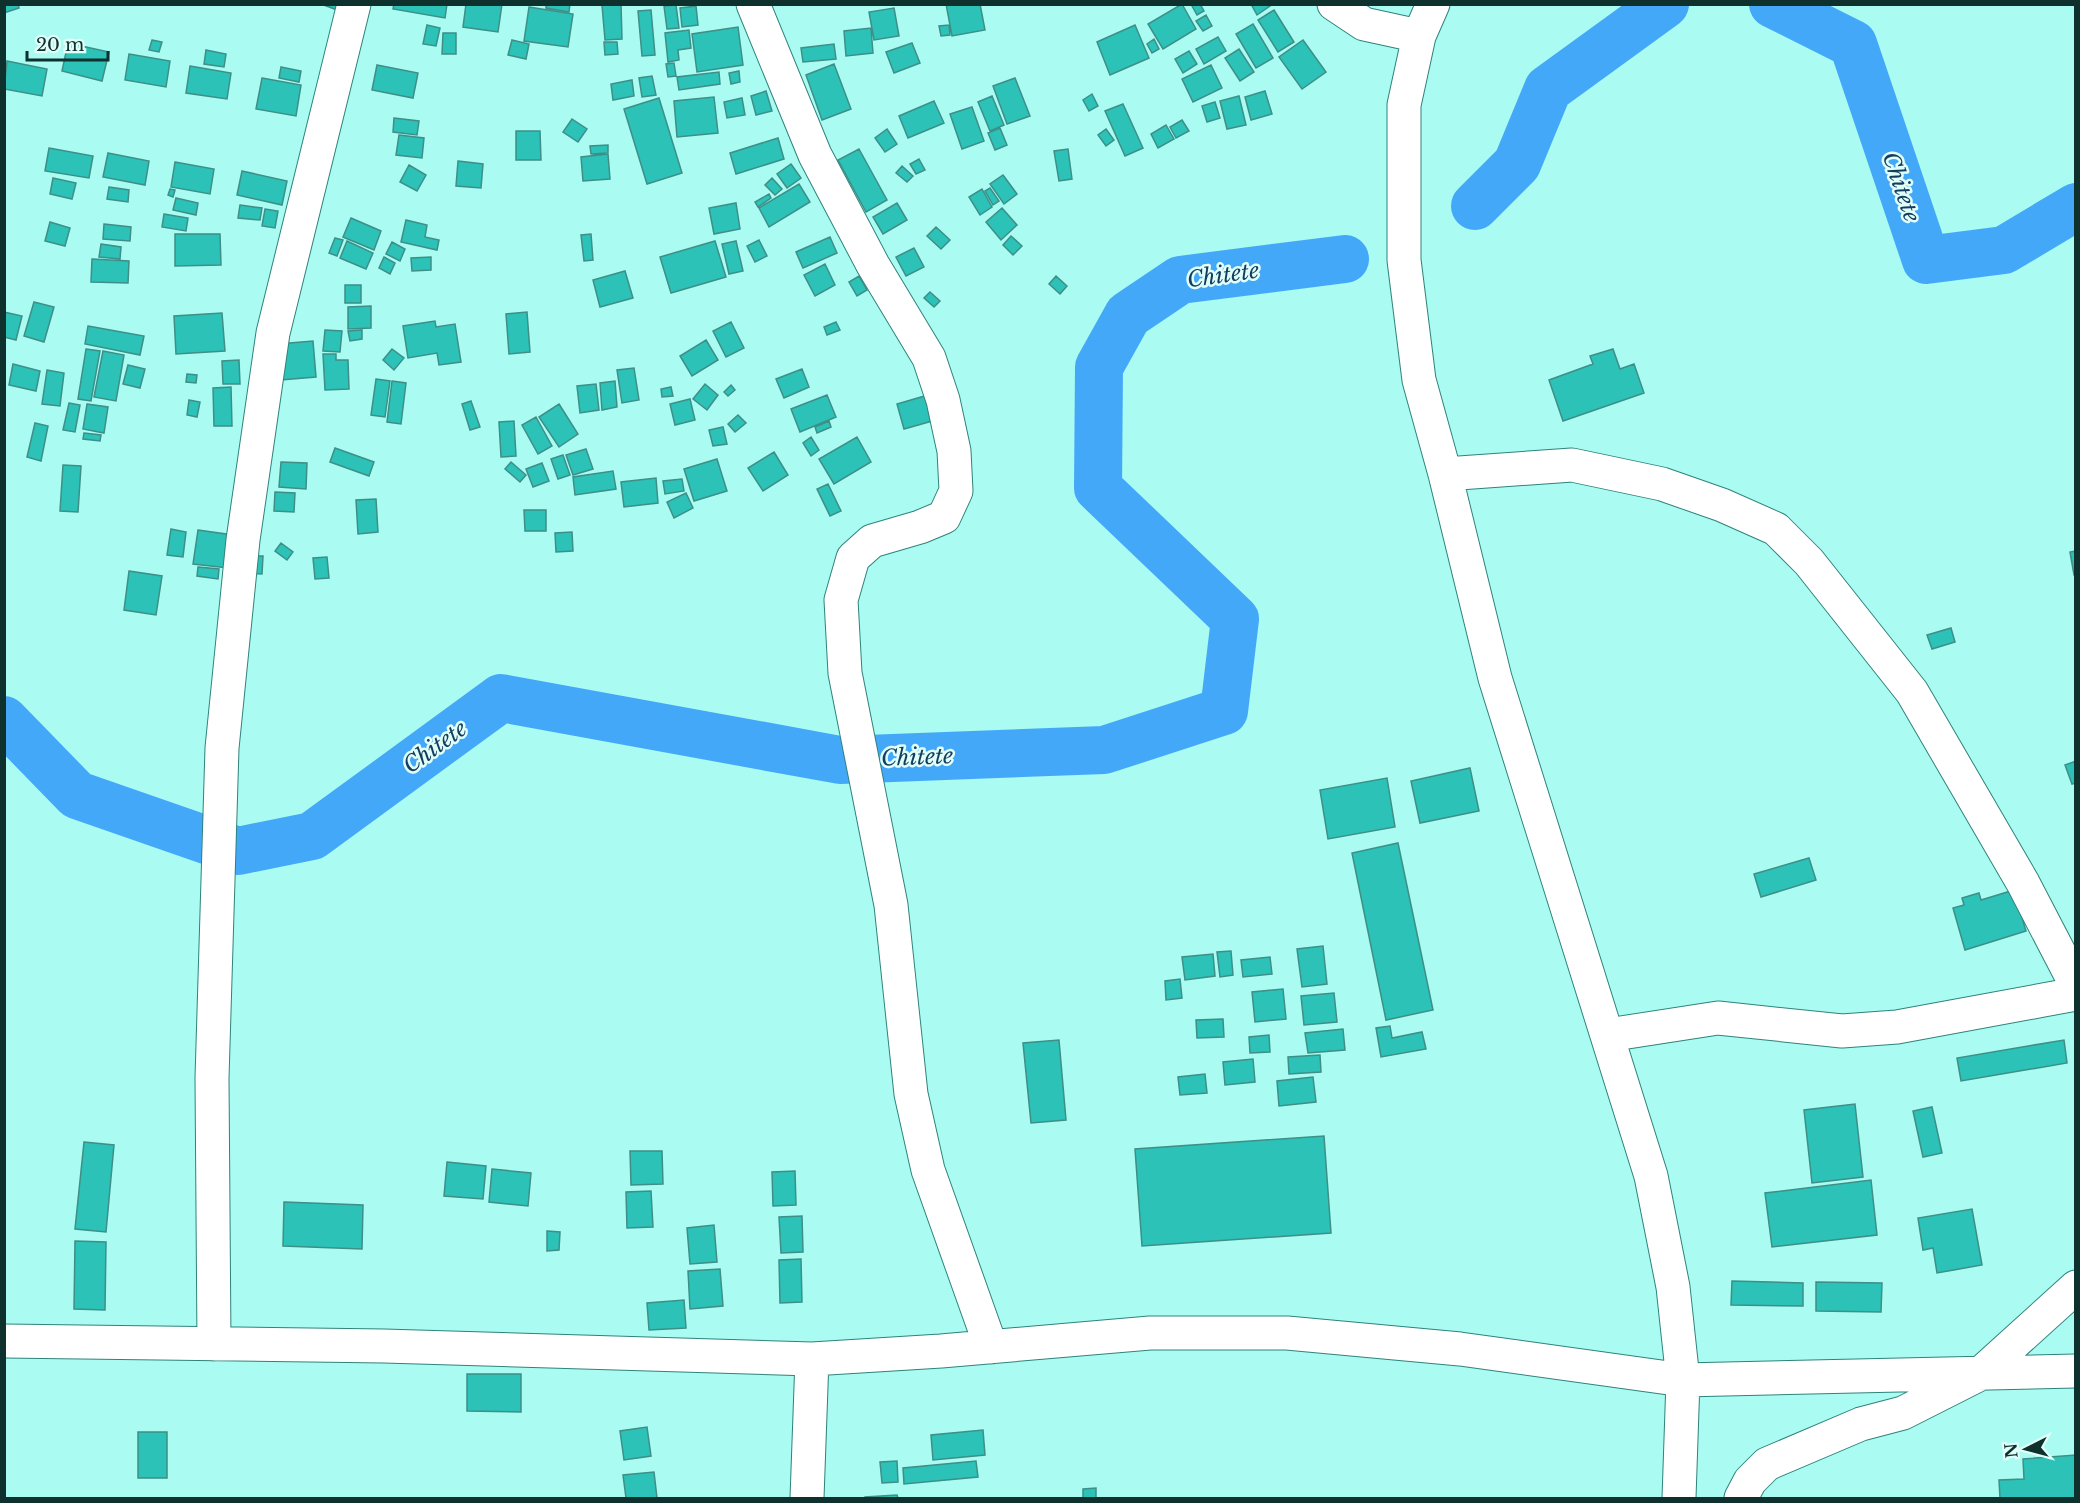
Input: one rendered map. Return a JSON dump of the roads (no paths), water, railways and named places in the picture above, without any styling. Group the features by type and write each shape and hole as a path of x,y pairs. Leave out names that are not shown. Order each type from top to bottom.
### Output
{"street":[{"path":"214,1344 212,1078 221,760 243,540 273,333 354,4"},
{"path":"753,4 814,155 873,265 929,358 943,400 954,451 956,491 944,516 920,527 872,541 853,558 841,600 845,673 891,905 910,1094 928,1170 991,1347"},
{"path":"1334,4 1364,24 1419,36"},
{"path":"1433,4 1419,36 1404,105 1404,260 1419,380 1496,678 1651,1176 1673,1287 1683,1380 1679,1498"},
{"path":"1445,474 1572,465 1662,484 1722,505 1776,529 1809,562 1912,692 2023,883 2076,985"},
{"path":"1608,1035 1718,1018 1842,1031 1897,1027 2076,994"},
{"path":"1741,1498 1750,1481 1767,1464 1860,1424 1903,1413 1980,1374 2076,1287"},
{"path":"4,1341 384,1346 812,1359 1150,1333 1287,1333 1460,1349 1683,1380 2076,1371"},
{"path":"807,1498 812,1359"}],"waterway":[{"name":"Chitete","path":"1475,206 1517,164 1548,89 1665,4"},
{"name":"Chitete","path":"1773,4 1853,44 1926,260 2004,250 2076,207"},
{"name":"Chitete","path":"4,720 77,795 238,851 312,836 501,698 840,760 1104,750 1224,711 1235,619 1098,488 1099,367 1128,315 1180,280 1345,259"}]}
